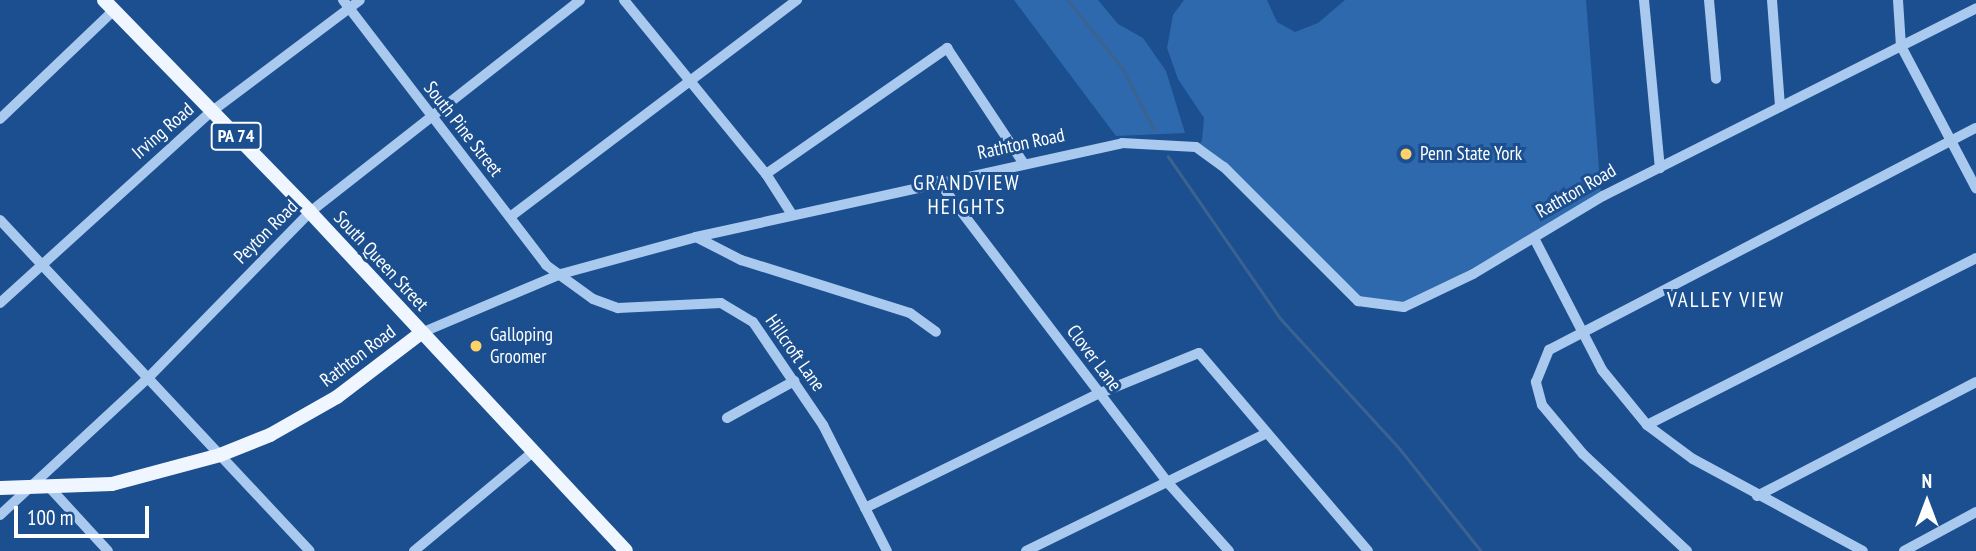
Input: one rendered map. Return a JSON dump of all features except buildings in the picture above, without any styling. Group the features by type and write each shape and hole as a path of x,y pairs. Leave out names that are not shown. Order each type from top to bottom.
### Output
{"main road":[{"name":"South Queen Street","path":"109,5 310,212 626,551"},
{"name":"Rathton Road","path":"0,488 51,489 112,484 220,455 326,403 421,333"}],"street":[{"name":"Irving Road","path":"0,303 39,263 211,112 346,4 360,0"},
{"name":"Peyton Road","path":"0,515 149,377 310,212 429,115 580,0"},
{"path":"624,0 766,174 791,213"},
{"path":"510,217 687,79 797,0"},
{"path":"1644,0 1660,168"},
{"path":"1709,0 1716,79"},
{"path":"1772,0 1780,107"},
{"path":"1898,0 1901,46 1976,188"},
{"name":"South Pine Street","path":"346,4 546,265 561,274"},
{"path":"0,120 109,5"},
{"name":"Rathton Road","path":"421,333 561,274 696,237 791,213 1122,143 1196,147 1224,167 1357,301 1404,307 1449,287 1660,168 1976,8"},
{"path":"766,174 947,48 1024,164"},
{"path":"1687,551 1583,454 1542,405 1536,382 1540,366 1549,350 1580,331 1976,128"},
{"name":"Clover Lane","path":"938,181 1168,484 1227,551"},
{"path":"0,220 310,551"},
{"path":"696,237 741,260 910,313 936,332"},
{"path":"1534,238 1602,370 1647,425 1693,459 1863,551"},
{"path":"1647,425 1976,258"},
{"name":"Hillcroft Lane","path":"561,274 593,299 618,308 697,301 740,311 754,322 823,425 887,551"},
{"path":"864,508 1098,394 1191,353 1199,353 1265,434 1368,551"},
{"path":"727,418 794,381"},
{"path":"1758,496 1976,382"},
{"path":"1026,551 1168,484 1265,434"},
{"path":"414,551 533,452"},
{"path":"51,489 108,551"},
{"path":"1904,551 1976,512"}],"shaded area":[{"path":"1014,0 1098,0 1118,24 1143,38 1166,71 1185,133 1116,136"},
{"name":"Penn State York","path":"1184,0 1267,0 1277,22 1295,32 1318,23 1345,0 1586,0 1601,195 1404,307 1358,301 1196,147 1202,141 1204,118 1178,79 1167,48 1173,15"}],"waterway":[{"path":"1068,0 1123,69 1154,129"},
{"path":"1168,156 1281,319 1400,449 1481,551"}],"place":[{"name":"Penn State York","path":"1406,154"},
{"name":"Galloping Groomer","path":"476,346"}],"district":[{"name":"GRANDVIEW HEIGHTS","path":"967,195"},
{"name":"VALLEY VIEW","path":"1726,300"}]}
